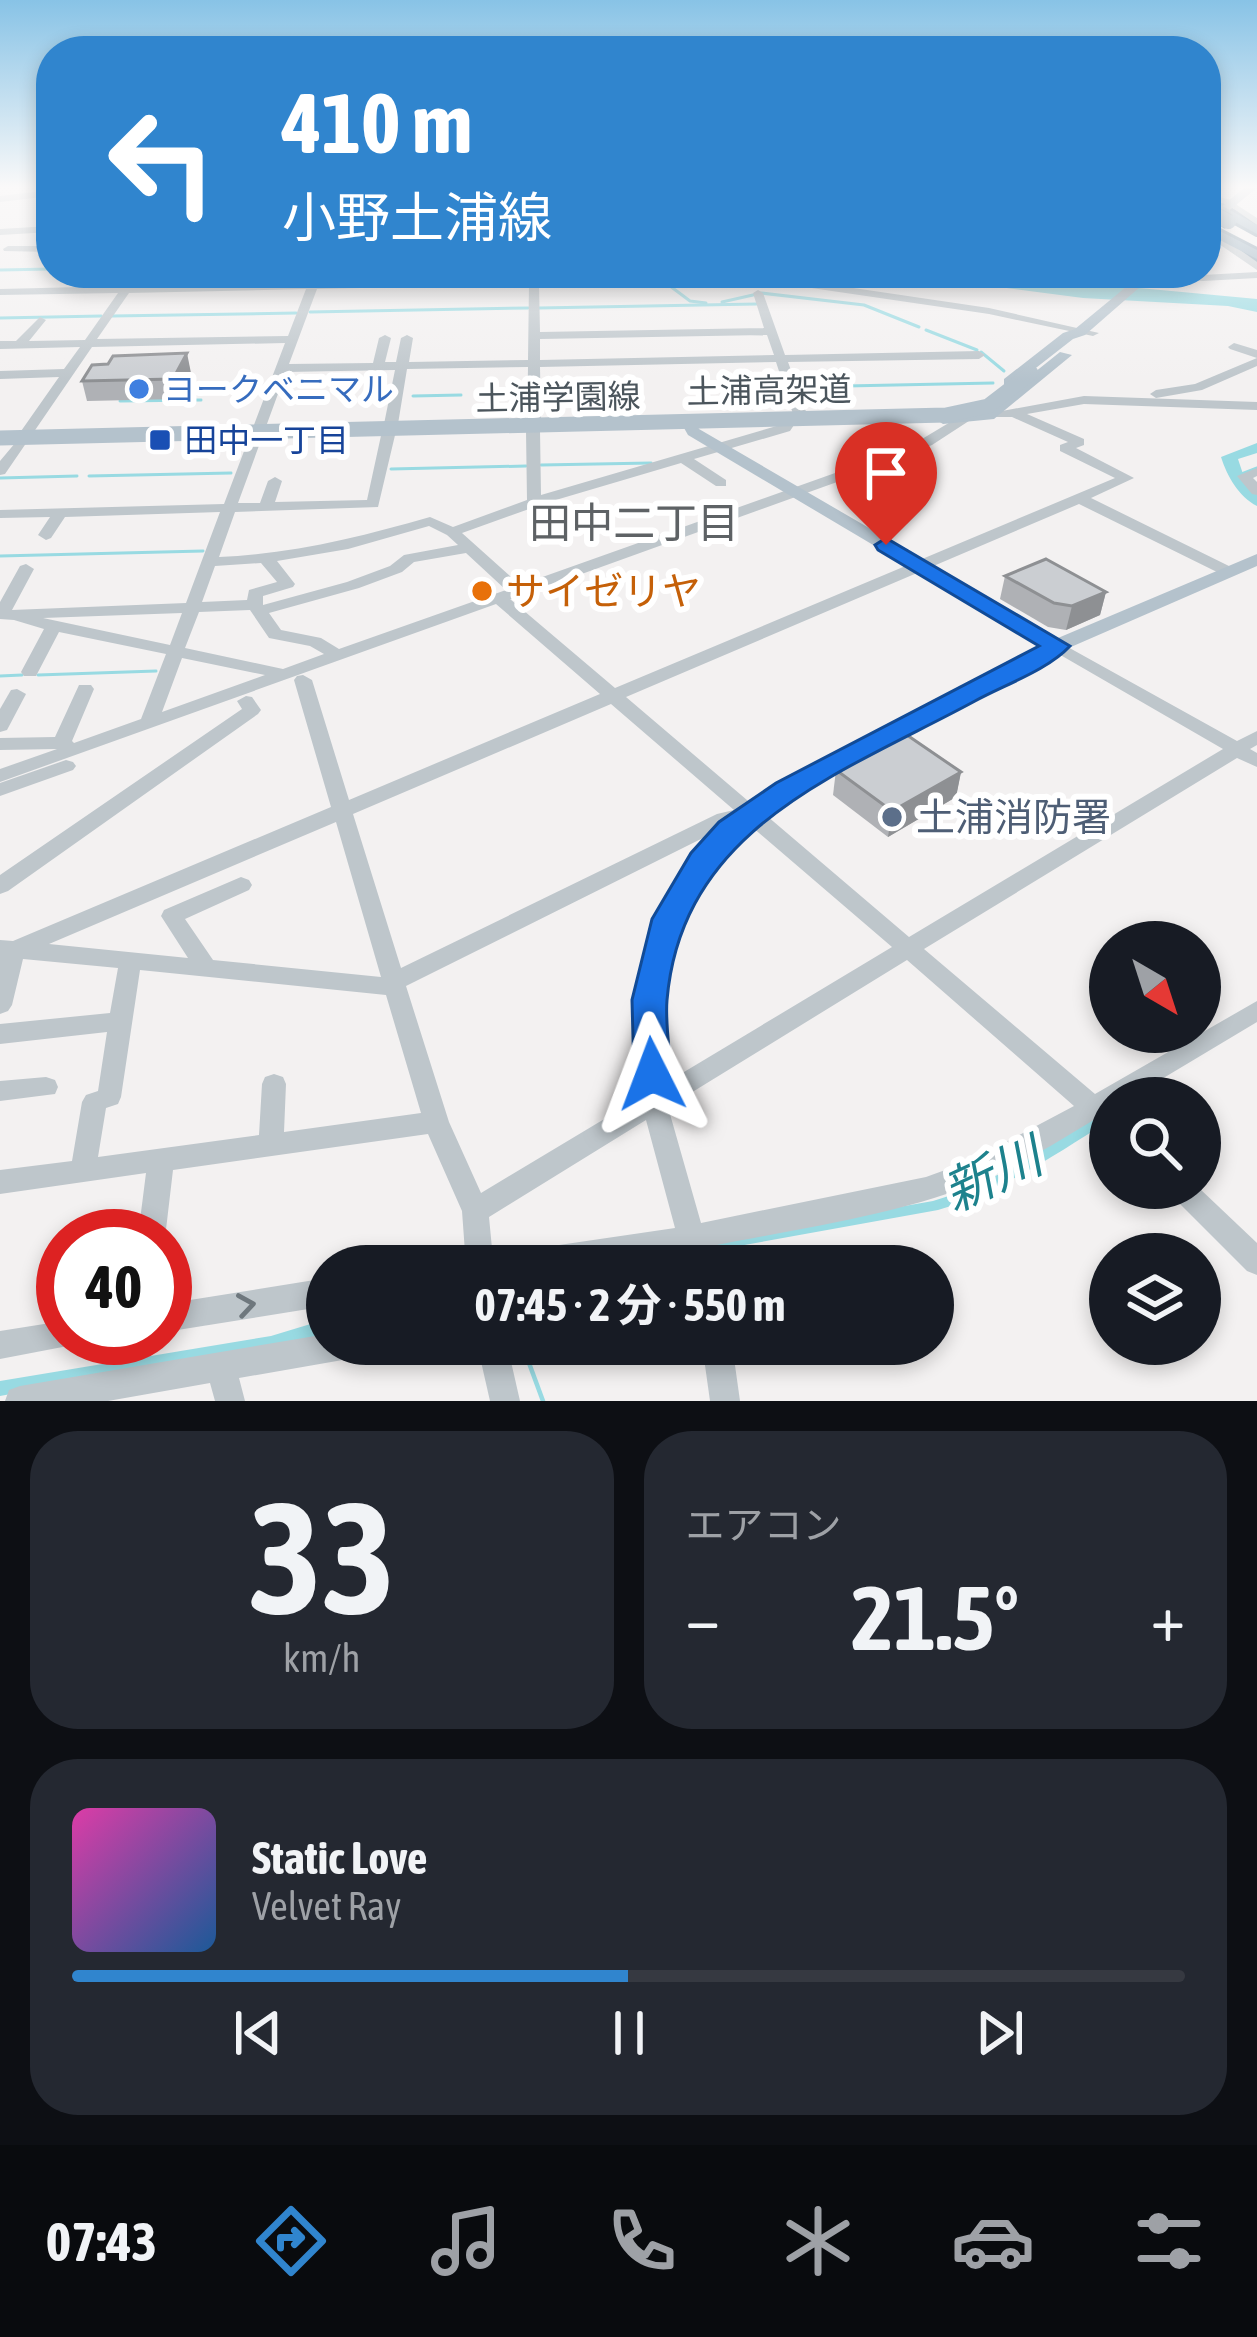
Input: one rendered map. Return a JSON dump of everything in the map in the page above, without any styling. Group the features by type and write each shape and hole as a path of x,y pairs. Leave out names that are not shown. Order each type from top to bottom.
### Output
{"main road":[{"path":"975,416 1023,390 1080,342 1131,288"},
{"path":"975,416 1055,346 1086,331"},
{"name":"土浦高架道","path":"0,437 946,415 988,406 1086,331"},
{"name":"土浦学園線","path":"257,432 975,416"},
{"path":"687,422 719,448 1058,646 1257,560"},
{"name":"土浦学園線","path":"0,437 687,422"}],"street":[{"path":"1234,251 1257,271"},
{"path":"1221,278 1257,271"},
{"path":"2,294 17,277"},
{"path":"2,294 209,288 199,308"},
{"path":"149,723 312,288"},
{"path":"372,307 378,288"},
{"path":"403,288 438,288"},
{"path":"531,503 534,288"},
{"path":"832,288 1086,331"},
{"path":"164,303 178,289"},
{"path":"0,471 125,290"},
{"path":"27,311 42,291"},
{"path":"67,311 82,291"},
{"path":"452,532 531,503 784,428 795,420 781,359 758,293"},
{"path":"5,375 40,320"},
{"path":"138,342 148,325"},
{"path":"535,335 628,340 770,331"},
{"path":"378,366 385,338"},
{"path":"0,514 373,504 407,338"},
{"path":"0,345 292,339"},
{"path":"628,340 630,362"},
{"path":"1234,347 1257,358"},
{"path":"281,368 535,363 606,355 630,362 979,355"},
{"path":"1139,402 1139,398 1198,387 1257,358"},
{"path":"5,375 68,373"},
{"path":"1023,390 1029,399 1051,403 1257,406"},
{"path":"801,494 908,451 975,416 1051,403"},
{"path":"7,949 1127,477 1065,448 1078,442 1013,413"},
{"path":"0,776 66,747 294,677 918,455 975,416"},
{"path":"683,458 721,483"},
{"path":"1257,472 1244,476 1257,491"},
{"path":"266,507 275,481"},
{"path":"1079,498 1225,570"},
{"path":"531,503 565,520"},
{"path":"46,535 60,512"},
{"path":"207,562 267,560 430,520 452,532 611,694 1089,1104"},
{"path":"2,615 256,608 353,585 409,558 468,548"},
{"path":"267,560 286,584 254,593 256,608 275,634 315,642 337,656"},
{"path":"2,615 26,569"},
{"path":"0,790 246,701 337,656 513,599"},
{"path":"2,615 294,677"},
{"path":"30,672 54,625"},
{"path":"7,949 385,986 724,820 750,814 1058,646 1250,750"},
{"path":"294,677 344,809 436,1121 476,1211 478,1245"},
{"path":"66,747 85,688"},
{"path":"0,726 17,694"},
{"path":"0,886 252,710 246,701"},
{"path":"0,744 66,747"},
{"path":"476,1211 908,948 1250,750"},
{"path":"694,1245 656,1100 648,1048 650,1000 669,919 702,861 750,814"},
{"path":"207,969 172,916 241,885"},
{"path":"0,1005 7,949"},
{"path":"83,1170 95,1102 109,1097 130,961"},
{"path":"1144,1077 1257,1010"},
{"path":"0,1034 121,1021"},
{"path":"271,1144 274,1084"},
{"path":"0,1091 46,1087"},
{"path":"645,1245 926,1190 979,1170 1089,1109"},
{"path":"0,1182 436,1121"},
{"path":"155,1209 161,1159"},
{"path":"1203,1209 1257,1262"},
{"path":"192,1314 306,1295"},
{"path":"0,1345 36,1339"},
{"path":"20,1401 306,1352"},
{"path":"497,1365 505,1401"},
{"path":"720,1365 725,1401"},
{"path":"221,1367 230,1401"}],"water":[{"path":"1007,288 1140,288 1257,299 1257,312 1228,306 1083,298"},
{"name":"新川","path":"1089,1121 1089,1133 1048,1159 1006,1183 938,1210 744,1245 683,1245 933,1201 1046,1148"},
{"path":"306,1325 306,1340 192,1361 192,1349"},
{"path":"96,1365 169,1365 0,1396 0,1381"}],"building":[{"path":"187,353 173,379 82,381 92,365 108,364 113,356"},
{"path":"1046,559 1106,592 1072,606 1054,603 1005,576"},
{"path":"904,733 961,772 892,811 836,770"}],"waterway":[{"path":"0,270 36,269"},
{"path":"673,288 690,301 706,303"},
{"path":"761,293 864,305 919,327"},
{"path":"722,302 753,295"},
{"path":"539,308 756,304"},
{"path":"310,312 528,308"},
{"path":"112,316 296,313"},
{"path":"0,318 101,316"},
{"path":"926,330 977,350"},
{"path":"981,352 1004,371"},
{"path":"797,387 993,383"},
{"path":"413,396 461,395"},
{"path":"120,401 201,400"},
{"name":"新川","path":"1257,448 1229,457 1235,475 1257,501"},
{"path":"541,465 651,463"},
{"path":"391,469 526,466"},
{"path":"1239,475 1257,468"},
{"path":"89,476 231,473"},
{"path":"0,478 77,476"},
{"path":"0,556 203,551"},
{"path":"38,675 156,671"},
{"path":"0,676 22,675"},
{"path":"530,1365 543,1401"}],"place":[{"name":"ヨークベニマル","path":"139,389"},
{"name":"田中一丁目","path":"160,440"},
{"name":"サイゼリヤ","path":"482,591"},
{"name":"土浦消防署","path":"892,817"}],"district":[{"name":"田中二丁目","path":"634,523"}],"route":[{"path":"652,1074 650,1000 669,919 702,861 730,830 787,790 1058,646 886,545"}]}
